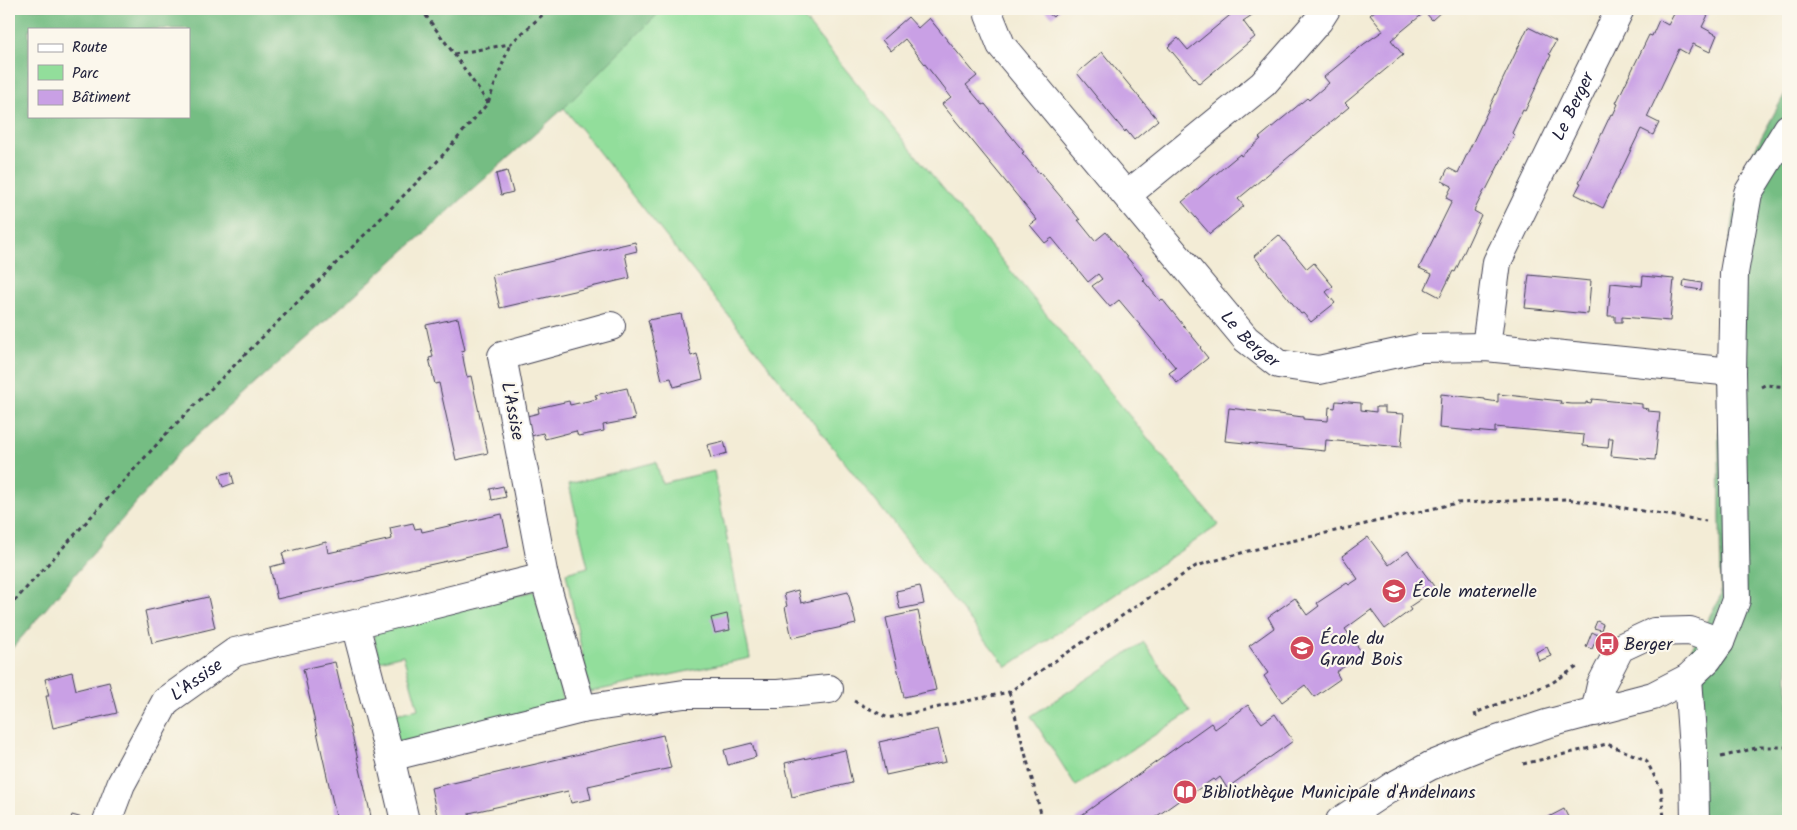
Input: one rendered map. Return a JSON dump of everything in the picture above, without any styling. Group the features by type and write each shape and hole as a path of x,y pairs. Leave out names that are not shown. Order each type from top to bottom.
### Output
{"street":[{"name":"Le Berger","path":"990,9 989,15 1001,45 1246,339 1278,364 1319,370 1420,348 1486,347 1732,372"},
{"path":"1127,195 1263,84 1319,20 1326,9"},
{"name":"Le Berger","path":"1486,347 1497,262 1620,9"},
{"path":"1340,821 1393,786 1430,766 1485,744 1546,724 1653,696 1688,678 1708,659 1720,642 1736,600 1732,372 1734,273 1748,193 1788,128"},
{"name":"L'Assise","path":"107,821 122,784 166,701 235,652 544,577 502,356 611,326"},
{"path":"544,577 582,708"},
{"path":"355,624 405,821"},
{"path":"1595,712 1601,685 1620,648 1654,632 1690,631 1720,642"},
{"path":"1688,678 1694,764 1695,821"},
{"path":"390,757 582,708 684,694 778,694 828,689"}],"path":[{"path":"421,9 488,103"},
{"path":"9,608 169,431 435,164 488,103 510,44 549,9"},
{"path":"454,54 510,44"},
{"path":"828,689 888,718 1009,692 1196,566 1248,551 1457,503 1567,499 1735,525"},
{"path":"1009,692 1043,821"},
{"path":"1517,766 1607,744 1646,760 1661,788 1664,821"},
{"path":"1694,764 1760,746 1788,747"}],"green space":[{"path":"9,9 663,9 564,108 182,449 9,652"},
{"path":"663,9 796,9 1219,525 1007,667 564,108"},
{"path":"1788,88 1788,821 1683,821 1686,659 1721,595 1717,315 1741,175"},
{"path":"656,462 662,483 714,471 750,658 590,692 566,573 588,567 569,484"},
{"path":"534,591 564,702 397,743 390,715 418,709 403,655 379,661 373,632"},
{"path":"1144,642 1190,712 1076,786 1031,716"}],"building":[{"path":"1043,9 1060,9 1053,17"},
{"path":"1232,9 1261,9 1243,21 1255,37 1199,84 1168,47 1178,38 1188,50 1235,11"},
{"path":"1377,9 1443,10 1432,20 1425,12 1391,40 1403,55 1345,103 1349,107 1238,199 1244,206 1210,234 1182,202 1240,154 1241,156 1252,147 1261,139 1259,138 1307,98 1309,100 1329,83 1324,77 1383,31 1370,15"},
{"path":"1674,9 1711,9 1702,27 1717,35 1710,52 1693,44 1688,54 1679,49 1647,117 1659,123 1653,135 1641,129 1603,208 1575,194 1581,183 1579,182 1611,114 1613,115 1618,104 1616,103 1649,35 1652,36 1659,20 1668,25 1674,14 1672,13"},
{"path":"908,17 918,28 929,18 977,76 966,85 983,105 985,104 1024,152 1022,153 1080,220 1078,220 1095,241 1106,232 1145,279 1143,280 1160,301 1162,299 1201,347 1208,358 1177,383 1169,373 1176,368 1119,300 1110,307 1092,286 1102,279 1098,274 1088,282 1052,238 1045,243 1030,225 1037,220 942,104 951,97 905,39 891,51 882,40"},
{"path":"1528,27 1556,41 1525,111 1523,110 1512,133 1514,135 1474,211 1481,215 1455,272 1453,271 1440,297 1425,289 1432,274 1419,268 1452,201 1446,198 1452,186 1442,181 1448,168 1458,173"},
{"path":"1102,52 1158,120 1134,140 1126,130 1125,132 1077,73"},
{"path":"507,171 513,192 501,195 496,174"},
{"path":"1279,235 1307,269 1314,263 1333,286 1326,292 1335,303 1311,322 1303,313 1301,314 1254,256"},
{"path":"635,242 637,251 625,254 630,278 500,308 492,275"},
{"path":"1529,275 1591,281 1588,314 1525,308"},
{"path":"1643,276 1674,279 1670,321 1622,317 1622,322 1615,322 1615,316 1608,316 1611,283 1642,286"},
{"path":"1684,280 1702,283 1701,290 1683,287"},
{"path":"681,314 691,356 697,354 703,379 674,387 671,378 662,380 648,320"},
{"path":"458,318 465,350 462,351 467,377 471,376 488,453 456,460 439,383 435,384 429,358 433,357 426,325"},
{"path":"627,388 635,419 603,425 604,431 578,436 576,431 545,439 543,433 527,437 523,417 539,413 538,408 569,401 570,405 597,399 595,395"},
{"path":"1441,394 1498,402 1498,394 1572,404 1591,403 1592,399 1642,404 1642,408 1648,409 1647,411 1660,412 1655,460 1611,456 1613,438 1609,438 1608,448 1583,446 1584,435 1495,427 1495,433 1439,428"},
{"path":"1336,401 1361,403 1361,410 1376,412 1376,407 1385,407 1385,413 1404,414 1401,447 1326,440 1325,451 1225,441 1229,408 1328,421 1329,407 1335,408"},
{"path":"724,441 727,453 711,458 707,445"},
{"path":"231,472 234,483 223,487 219,475"},
{"path":"503,486 506,497 492,500 490,489"},
{"path":"502,514 509,547 277,599 270,567 285,563 282,553 326,542 328,553 392,539 390,528 413,523 415,529 421,528 422,532"},
{"path":"1368,537 1389,565 1408,551 1436,589 1409,607 1411,610 1385,629 1371,610 1345,629 1363,654 1336,672 1340,679 1314,697 1305,685 1282,702 1264,676 1268,673 1249,646 1274,628 1268,617 1295,598 1307,615 1319,606 1317,603 1347,583 1349,585 1358,579 1342,556"},
{"path":"920,586 924,604 900,609 896,591"},
{"path":"798,590 801,603 848,592 856,624 792,638 784,594"},
{"path":"208,597 215,628 152,643 145,611"},
{"path":"918,611 936,690 904,697 886,618"},
{"path":"727,614 730,630 715,633 711,618"},
{"path":"1597,621 1603,624 1601,630 1594,628"},
{"path":"1592,632 1598,635 1592,649 1586,647"},
{"path":"1547,647 1551,656 1539,661 1536,652"},
{"path":"335,662 372,821 337,821 303,669"},
{"path":"72,672 76,690 109,682 117,713 53,728 46,696 49,696 45,679"},
{"path":"1248,705 1262,723 1275,714 1293,741 1227,788 1220,777 1215,781 1213,779 1190,795 1192,797 1186,801 1184,797 1150,821 1077,821 1076,819 1211,723 1215,729"},
{"path":"938,729 946,762 886,775 879,742"},
{"path":"663,735 671,768 588,786 591,799 571,803 568,791 469,813 470,821 438,820 431,788"},
{"path":"752,743 756,757 728,765 724,750"},
{"path":"845,750 852,783 792,797 785,763"},
{"path":"1564,809 1570,821 1541,821"},
{"path":"72,815 86,819 85,821 70,821"}],"place":[{"name":"École maternelle","path":"1394,591"},
{"name":"Berger","path":"1607,644"},
{"name":"École du Grand Bois","path":"1302,648"},
{"name":"Bibliothèque Municipale d'Andelnans","path":"1185,792"}]}
